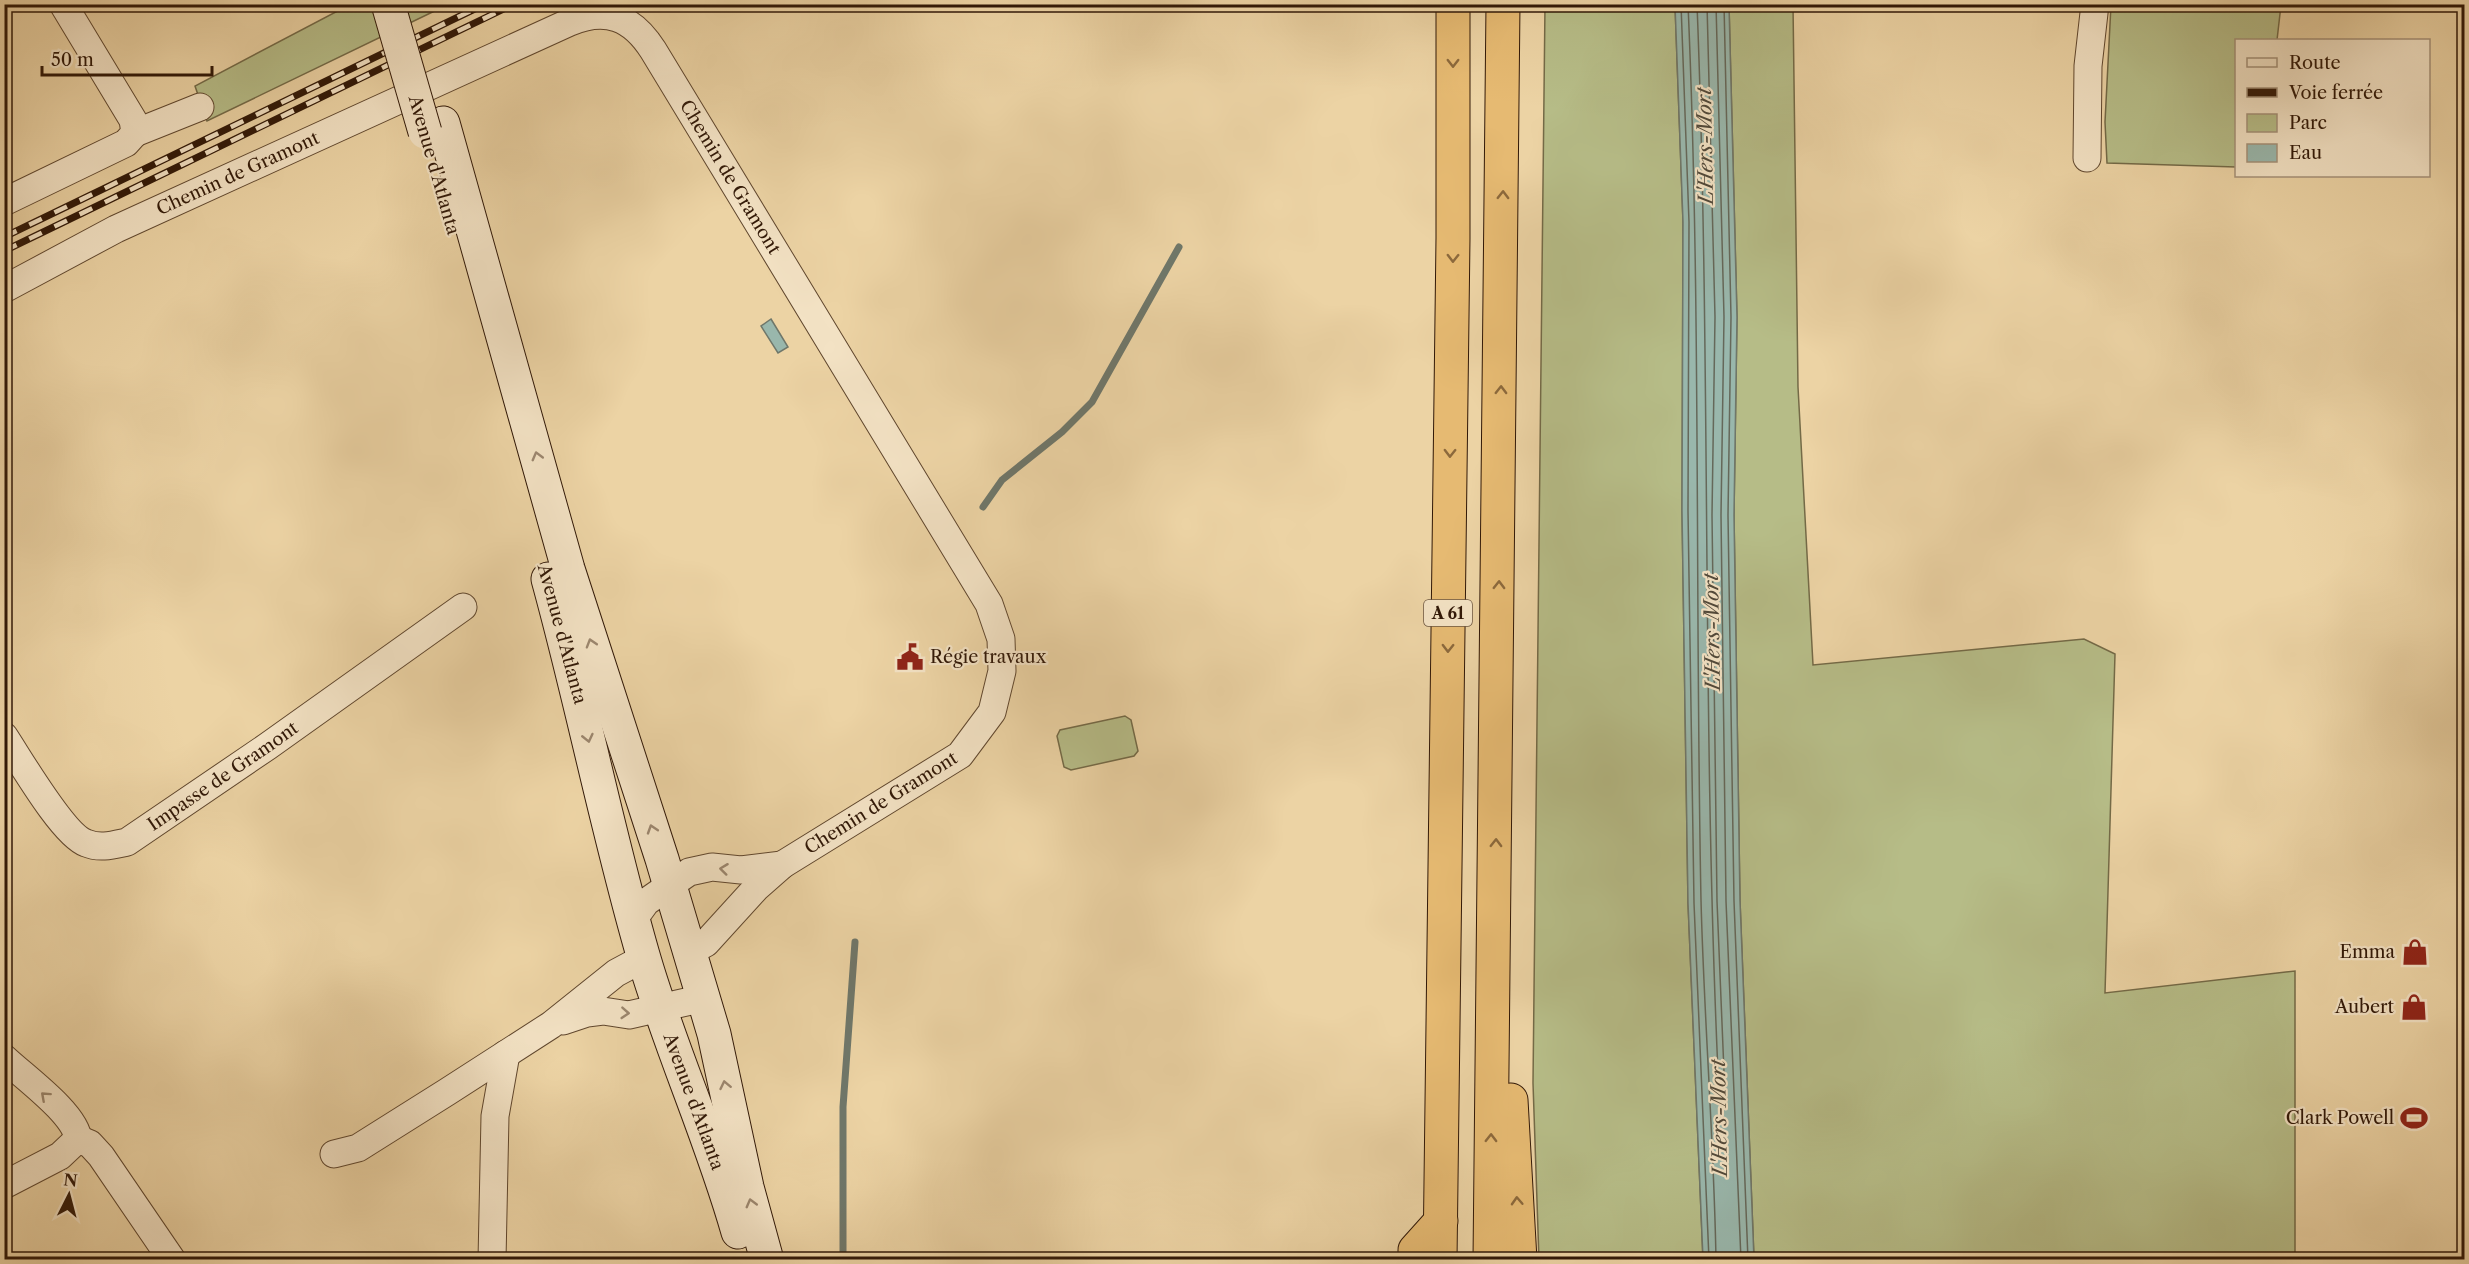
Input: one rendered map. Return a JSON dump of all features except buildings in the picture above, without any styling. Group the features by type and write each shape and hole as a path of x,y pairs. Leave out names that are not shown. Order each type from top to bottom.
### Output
{"highway":[{"name":"A 61","path":"1440,1260 1453,238 1453,4"},
{"name":"A 61","path":"1490,1260 1496,901 1503,4"},
{"path":"1496,901 1515,1148 1520,1260"},
{"path":"1415,1260 1415,1250 1441,1221"}],"main road":[{"name":"Avenue d'Atlanta","path":"388,4 434,128 568,569 704,998 747,1187 767,1260"},
{"name":"Avenue d'Atlanta","path":"409,4 434,128 571,660 619,872 659,1010 731,1209 745,1260"},
{"path":"644,958 689,952"}],"street":[{"path":"63,4 133,120 135,133"},
{"path":"2087,159 2088,66 2095,4"},
{"name":"Chemin de Gramont","path":"4,289 116,229 584,16 617,18 638,29 990,604 1001,639 1002,671 992,712 960,754 782,865 757,887 706,943 689,952"},
{"path":"4,202 126,143 135,133 200,107"},
{"name":"Impasse de Gramont","path":"4,736 69,832 85,843 103,847 127,842 268,746 463,607"},
{"name":"Chemin de Gramont","path":"633,920 646,902 689,872 712,867 741,870 782,865"},
{"path":"334,1154 358,1148 551,1025 616,973 644,958"},
{"path":"551,1025 587,1013 603,1011 628,1015 659,1010 704,998"},
{"path":"492,1260 495,1116 506,1054"},
{"path":"4,1058 68,1115 77,1128 78,1138"},
{"path":"4,1185 60,1156 78,1138"},
{"path":"78,1138 90,1144 101,1156 172,1260"}],"green space":[{"path":"349,5 447,5 207,121 195,86"},
{"path":"1545,5 1675,5 1683,222 1682,511 1688,903 1703,1259 1539,1260 1533,1083"},
{"path":"1729,5 1793,5 1798,387 1813,665 2084,639 2115,654 2105,993 2295,971 2295,1259 1754,1259 1740,901 1734,515 1737,317"},
{"path":"2111,5 2281,5 2277,39 2235,39 2235,167 2107,163 2105,122"},
{"path":"1125,716 1131,720 1138,751 1134,756 1071,770 1064,767 1057,736 1060,730"}],"water":[{"name":"L'Hers-Mort","path":"1675,5 1729,5 1737,317 1734,515 1740,901 1754,1259 1703,1259 1688,903 1682,511 1683,222"},
{"path":"771,319 788,347 778,353 761,326"}],"waterway":[{"path":"983,507 1002,480 1062,432 1092,402 1179,247"},
{"path":"843,1260 843,1107 855,942"}],"railway":[{"path":"4,237 485,4"},
{"path":"4,251 514,4"}],"place":[{"name":"Régie travaux","path":"910,657"},
{"name":"Emma","path":"2415,952"},
{"name":"Aubert","path":"2414,1007"},
{"name":"Clark Powell","path":"2414,1118"}]}
